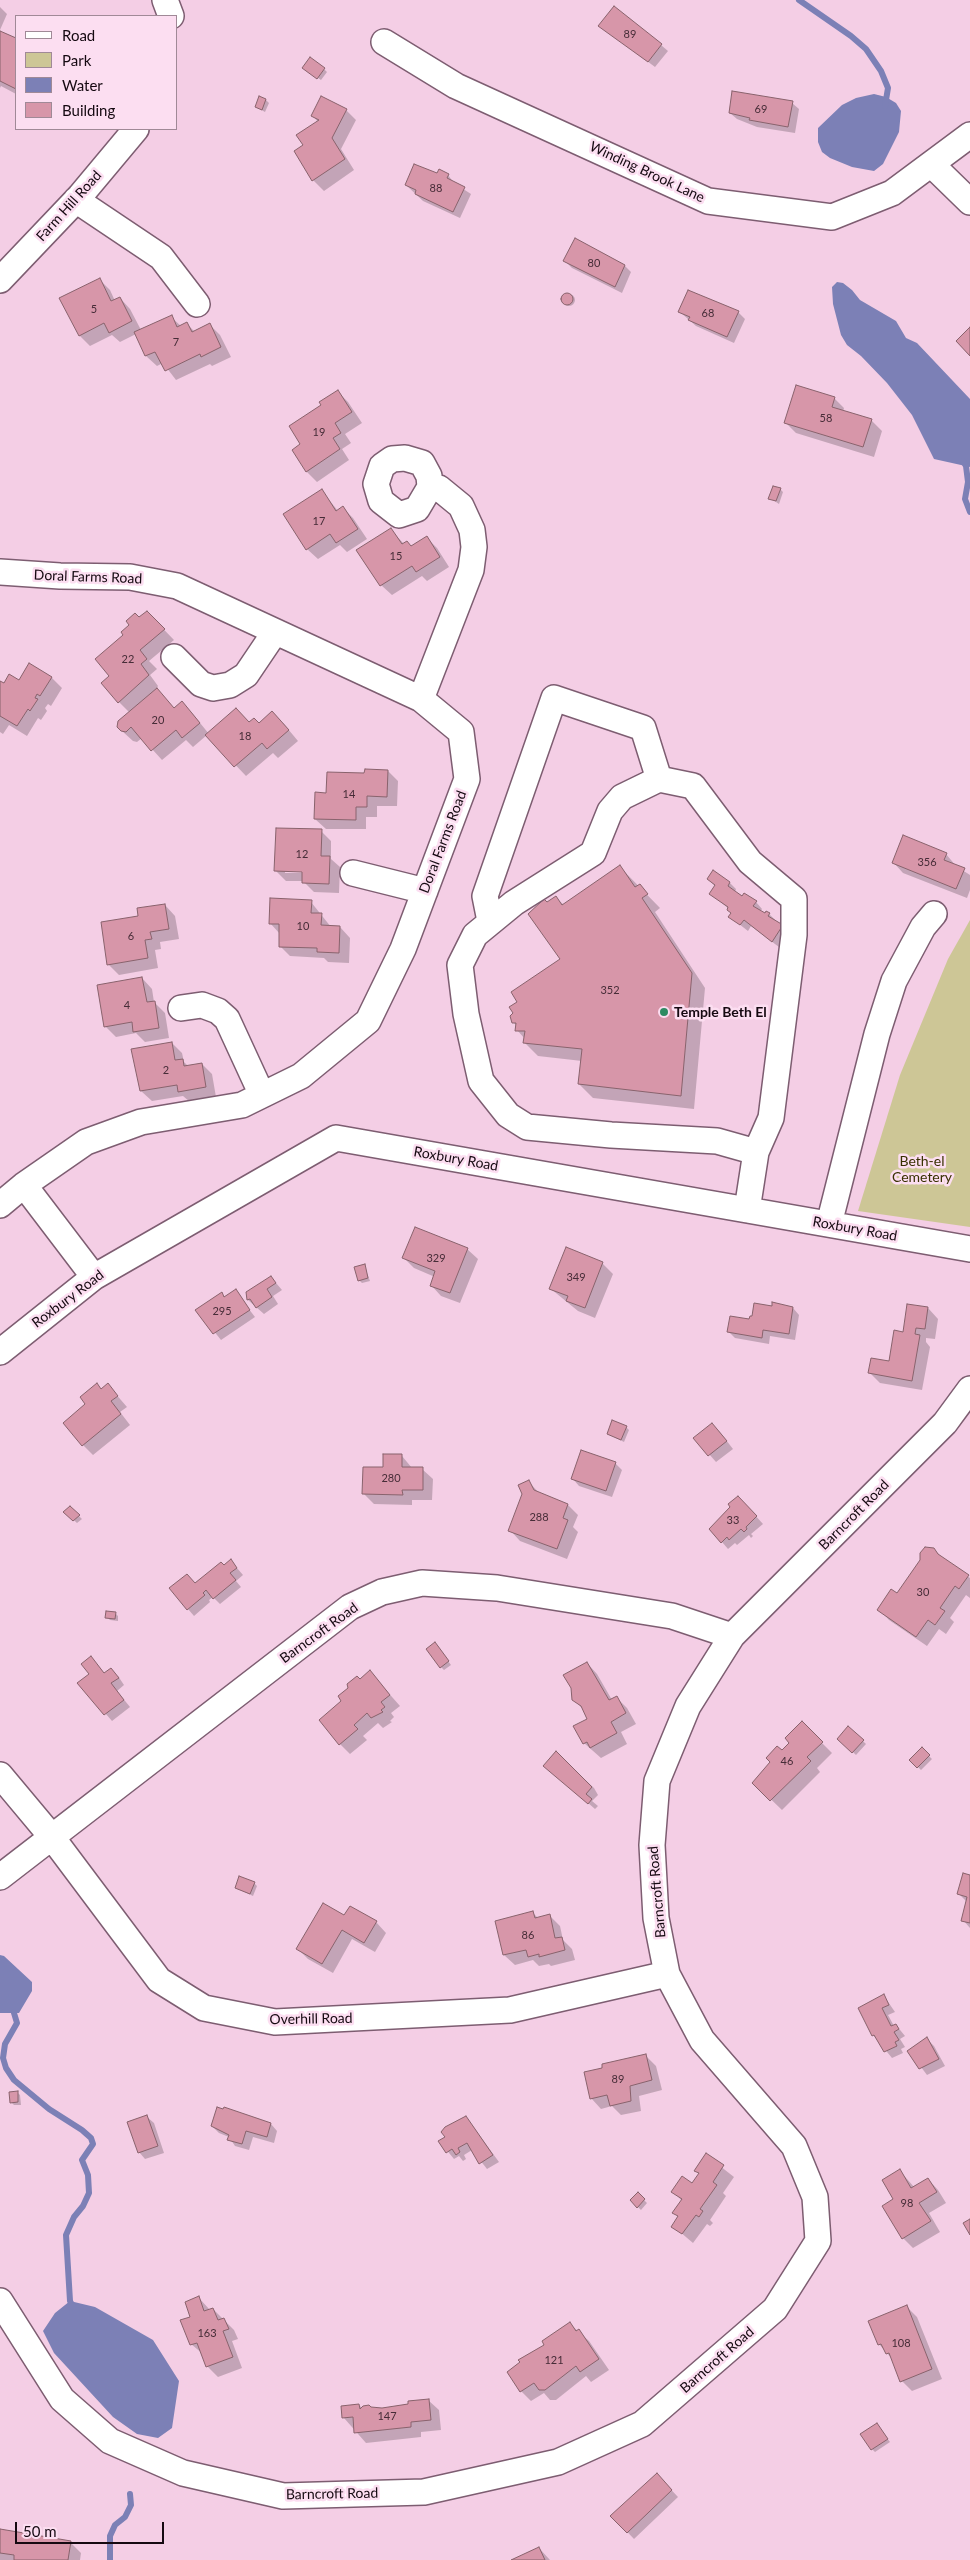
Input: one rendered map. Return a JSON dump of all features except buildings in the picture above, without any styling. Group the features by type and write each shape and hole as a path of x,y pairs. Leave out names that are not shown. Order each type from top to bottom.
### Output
{"street":[{"path":"165,0 171,15"},
{"name":"Winding Brook Lane","path":"384,42 456,86 708,201 832,217 892,193 970,135"},
{"name":"Farm Hill Road","path":"0,280 76,200 135,130"},
{"path":"932,165 970,202"},
{"path":"76,200 161,257 196,304"},
{"path":"421,699 471,570 474,547 468,519 461,506 450,495 439,488 430,487"},
{"name":"Doral Farms Road","path":"0,572 151,579 177,586 421,699 461,732 467,779 403,949 368,1021 301,1076 262,1096 242,1105 141,1122 86,1142 24,1185 0,1205"},
{"path":"174,657 201,684 213,688 230,685 246,675 275,632"},
{"path":"490,922 485,896 554,698 643,728 659,778"},
{"path":"746,1210 756,1152 771,1118 794,935 794,899 750,862 693,786 659,778 622,797 610,811 593,853 514,903 475,934 460,964 466,1014 481,1080 508,1115 527,1126 610,1135 716,1141 756,1152"},
{"path":"353,873 425,891"},
{"path":"829,1224 877,1034 894,981 923,927 934,914"},
{"path":"182,1008 202,1005 218,1011 227,1020 262,1096"},
{"name":"Roxbury Road","path":"0,1352 94,1277 336,1138 970,1249"},
{"path":"24,1185 94,1277"},
{"name":"Barncroft Road","path":"0,2301 62,2399 110,2440 184,2473 283,2496 424,2492 558,2462 642,2424 775,2309 818,2241 815,2197 794,2146 702,2040 667,1974 656,1918 652,1845 657,1782 688,1706 732,1636 945,1423 970,1389"},
{"name":"Barncroft Road","path":"0,1877 350,1607 382,1592 422,1583 497,1588 672,1616 732,1636"},
{"name":"Overhill Road","path":"0,1774 52,1836 159,1980 204,2008 275,2022 510,2010 667,1974"}],"green space":[{"name":"Beth-el Cemetery","path":"970,920 970,1227 858,1211 900,1075 948,959"}],"water":[{"path":"874,94 886,97 896,103 901,111 899,132 883,164 874,171 852,167 830,158 822,152 818,142 818,128 842,105 856,98"},
{"path":"837,282 843,283 860,300 896,321 906,338 917,343 970,399 970,467 934,459 912,415 887,383 861,356 847,345 841,335 833,304 832,287"},
{"path":"0,1955 4,1956 32,1982 32,1991 19,2013 0,2013"},
{"path":"70,2301 95,2307 153,2340 179,2381 172,2428 158,2438 137,2434 113,2417 54,2353 43,2331 55,2313"}],"waterway":[{"path":"799,0 851,36 866,49 881,71 888,88 885,106"},
{"path":"963,461 966,466 968,482 965,499 970,512"},
{"path":"14,2013 17,2023 5,2044 3,2058 6,2068 14,2080 49,2109 82,2130 91,2138 93,2144 82,2160 88,2175 89,2193 83,2206 74,2217 66,2235 70,2301 73,2307"},
{"path":"110,2560 110,2536 115,2525 125,2517 131,2505 130,2494"}],"place":[{"name":"Temple Beth El","path":"664,1012"}]}
